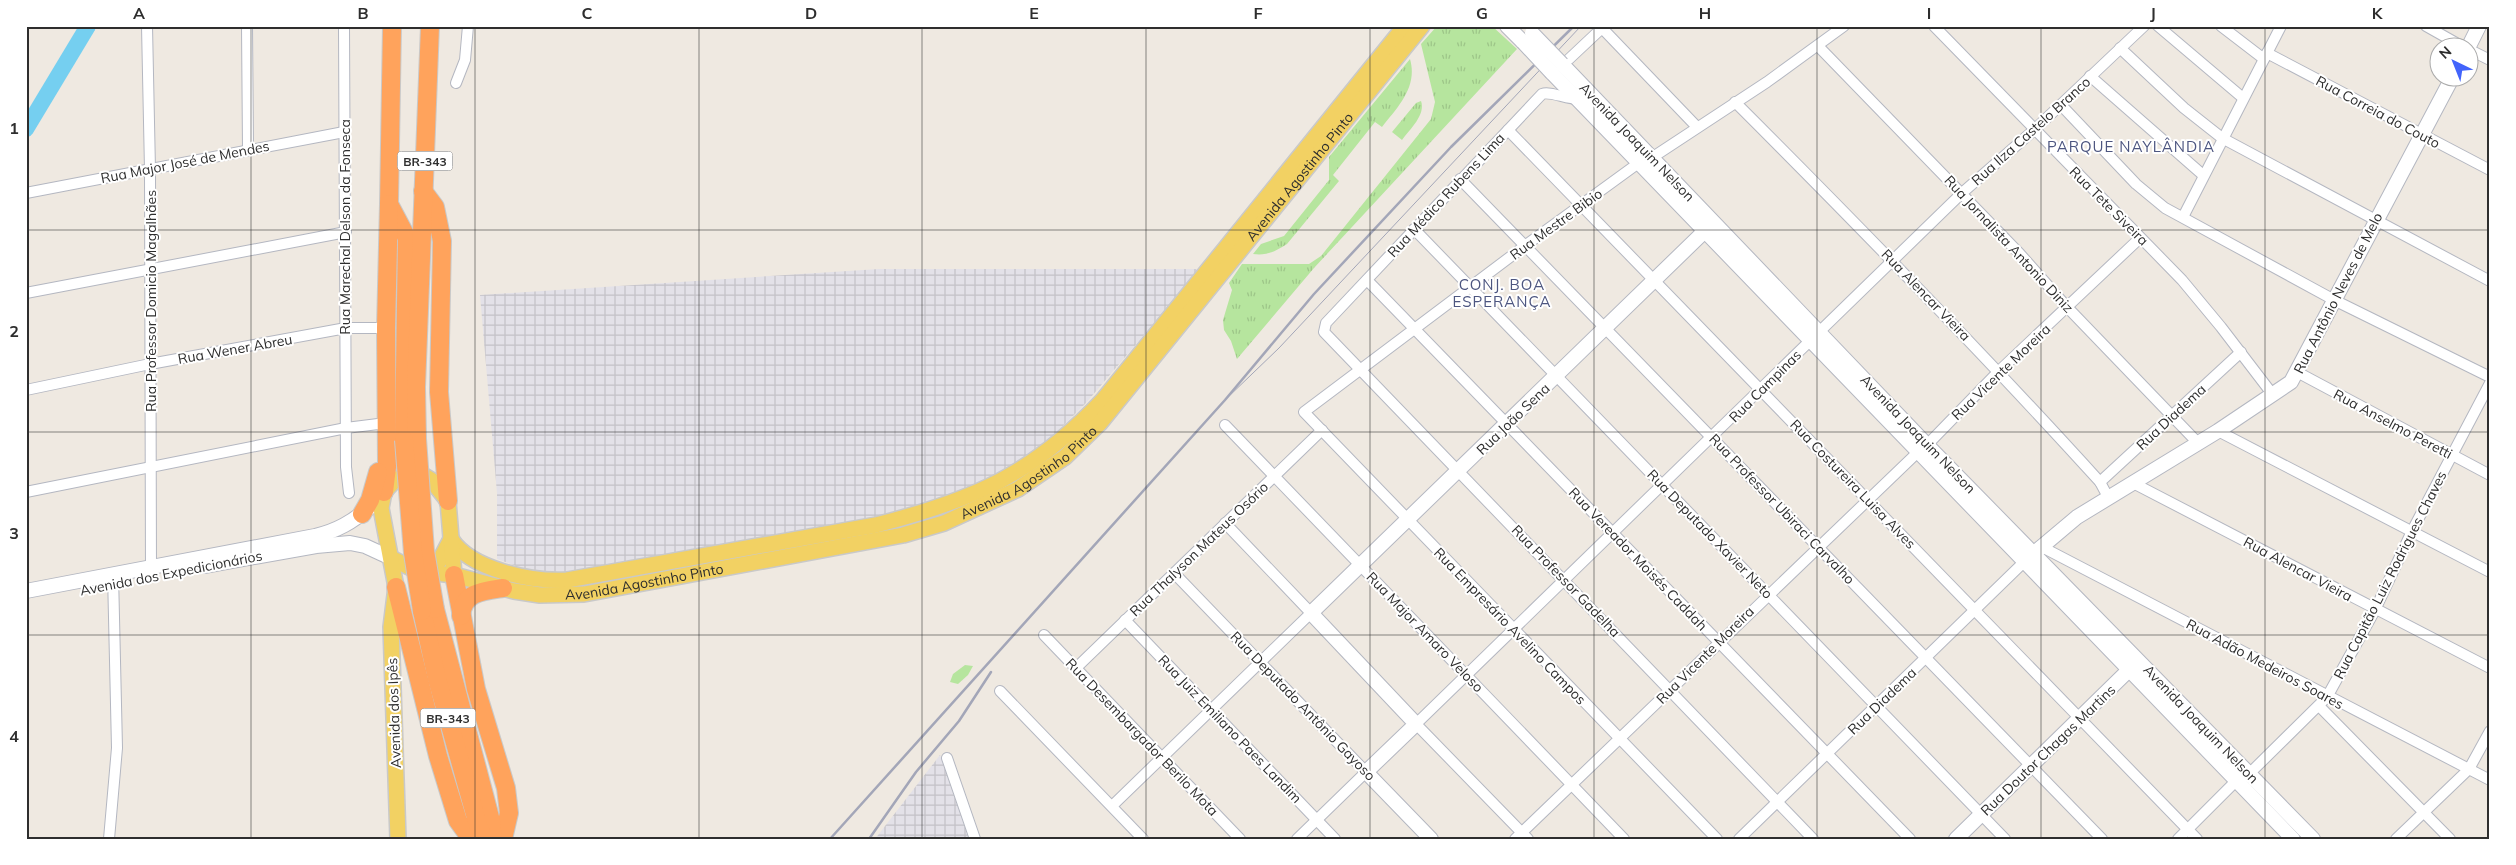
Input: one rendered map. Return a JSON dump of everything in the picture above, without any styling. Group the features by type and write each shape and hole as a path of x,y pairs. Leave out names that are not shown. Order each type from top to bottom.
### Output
{"highway":[{"name":"BR-343","path":"392,26 389,204 407,238 413,295"},
{"name":"BR-343","path":"430,26 423,191 413,295 411,440 413,552 491,821 493,839"},
{"path":"423,191 435,207 442,241 439,392 448,501"},
{"path":"384,492 387,467 386,328 389,204"},
{"path":"362,514 375,484 386,425"},
{"path":"454,576 476,689 506,788 509,813 503,839"},
{"path":"396,587 438,756 458,821 471,839"},
{"path":"461,617 464,602 469,596 503,588"},
{"name":"BR-343","path":"429,610 437,679 478,825 484,839"}],"main road":[{"name":"Avenida Agostinho Pinto","path":"451,539 465,555 492,567 529,578 568,580 876,525 929,511 971,496 1006,479 1053,448 1103,400 1405,26"},
{"name":"Avenida Agostinho Pinto","path":"426,571 540,594 584,594 903,535 975,510 1018,489 1065,457 1100,423 1422,26"},
{"name":"Avenida Joaquim Nelson","path":"1507,26 1527,34 1561,65 1709,227 1923,448 2033,554 2236,780 2293,839"},
{"path":"2472,38 2479,26"},
{"name":"Avenida Joaquim Nelson","path":"1561,65 1578,99 1646,159"},
{"name":"Rua Antônio Neves de Melo","path":"2033,554 2070,521 2218,431 2288,385 2336,300 2375,221 2447,88"},
{"name":"Rua João Sena","path":"1311,613 1460,471 1709,227"},
{"path":"315,541 362,514 395,480 410,474 421,474 431,480 448,501 454,576"},
{"path":"384,492 381,508 391,558"},
{"path":"315,541 366,546 409,568 426,571 440,560 451,539"},
{"name":"Avenida dos Expedicionários","path":"26,600 151,571 315,541"},
{"name":"Avenida dos Ipês","path":"391,558 396,587 391,627 398,839"},
{"name":"Avenida dos Expedicionários","path":"26,591 113,579"},
{"path":"1311,613 1416,724 1366,772"},
{"name":"Avenida Joaquim Nelson","path":"2134,665 2250,773 2313,839"},
{"name":"Rua Doutor Chagas Martins","path":"1956,839 2134,665"},
{"name":"Rua Deputado Antônio Gayoso","path":"1366,772 1431,839"}],"street":[{"name":"Rua Professor Domicio Magalhães","path":"147,26 151,268 151,571"},
{"path":"247,26 248,149"},
{"name":"Rua Marechal Delson da Fonseca","path":"344,26 346,480 349,492"},
{"path":"456,83 465,60 468,26"},
{"name":"Rua Mestre Bibio","path":"1304,412 1526,244 1646,159 1735,102 1818,46 1844,26"},
{"name":"Rua Tete Siveira","path":"1934,26 2182,280 2241,352 2273,395"},
{"name":"Rua Ilza Castelo Branco","path":"1816,336 1962,193 2061,106 2144,26"},
{"path":"2158,26 2243,98"},
{"name":"Rua Correia do Couto","path":"2221,26 2265,56 2490,170"},
{"path":"2183,217 2281,26"},
{"path":"2426,26 2448,38"},
{"path":"1561,65 1602,28 1697,127"},
{"name":"Rua Jornalista Antonio Diniz","path":"1818,46 1962,193 2020,254 2067,308 2198,443"},
{"path":"2120,48 2184,108 2222,138 2490,281"},
{"path":"2478,54 2490,60"},
{"path":"2090,76 2203,175"},
{"name":"Rua Médico Rubens Lima","path":"1326,323 1542,94 1549,93 1565,99 1578,99"},
{"name":"Rua Alencar Vieira","path":"1735,102 1894,261 1999,372 2100,482 2108,497"},
{"path":"2061,106 2136,184 2165,208 2336,300 2490,377"},
{"name":"Rua Costureira Luisa Alves","path":"1508,130 1583,205 2197,839"},
{"name":"Rua Major José de Mendes","path":"26,193 344,132"},
{"name":"Rua Professor Ubiraci Carvalho","path":"1460,179 1526,244 2102,839"},
{"name":"Rua Deputado Xavier Neto","path":"1414,229 2005,839"},
{"path":"26,293 346,232"},
{"name":"Rua Vicente Moreira","path":"1521,837 1768,594 1923,448 1999,372 2140,238"},
{"name":"Rua Vereador Moisés Caddah","path":"1367,280 1910,839"},
{"name":"Rua Professor Gadelha","path":"1326,323 1324,332 1813,839"},
{"name":"Rua Wener Abreu","path":"26,390 150,364 346,328 386,328"},
{"name":"Rua Campinas","path":"1416,724 1713,438 1816,336"},
{"name":"Rua Diadema","path":"2100,482 2241,352"},
{"name":"Rua Anselmo Peretti","path":"2297,372 2490,475"},
{"name":"Rua Capitão Luiz Rodrigues Chaves","path":"2178,839 2236,780 2250,773 2320,707 2327,697 2375,610 2412,531 2490,383"},
{"name":"Rua Empresário Avelino Campos","path":"1304,412 1717,839"},
{"path":"26,492 346,428 386,425"},
{"name":"Rua Major Amaro Veloso","path":"1225,425 1624,839"},
{"name":"Rua Thalyson Mateus Osório","path":"1076,668 1322,430"},
{"path":"2218,431 2490,572"},
{"name":"Rua Alencar Vieira","path":"2133,483 2490,668"},
{"path":"1112,806 1262,663 1311,613 1225,523"},
{"name":"Rua Diadema","path":"1739,839 1776,801 2033,554"},
{"name":"Rua Adão Medeiros Soares","path":"2033,554 2327,697 2490,780"},
{"name":"Rua Deputado Antônio Gayoso","path":"1174,573 1366,772"},
{"path":"109,839 117,748 113,579"},
{"name":"Rua Juiz Emiliano Paes Landim","path":"1125,620 1335,839"},
{"name":"Rua Desembargador Berilo Mota","path":"1044,635 1240,839"},
{"path":"1000,691 1144,839"},
{"path":"2320,707 2450,839"},
{"path":"1416,724 1521,837"},
{"path":"2396,839 2469,769 2490,731"},
{"path":"947,758 975,839"},
{"path":"1297,839 1366,772"}],"shaded area":[{"path":"879,269 1200,269 1086,403 1048,441 999,474 966,490 872,522 704,547 595,568 540,575 497,559 497,493 480,295"},
{"path":"940,755 969,839 875,839"}],"green space":[{"path":"1437,26 1492,26 1517,49 1314,268 1237,359 1231,341 1224,330 1223,320 1232,290 1229,283 1242,264 1309,264 1321,256 1431,119 1435,102 1421,44"},
{"path":"1410,59 1411,79 1405,96 1382,127 1375,122 1333,175 1339,181 1287,244 1271,252 1253,254 1261,244 1284,236 1329,180 1329,157"},
{"path":"1421,101 1422,106 1419,117 1402,140 1392,132 1416,103"},
{"path":"965,665 973,666 968,675 958,684 950,682 953,674"}],"waterway":[{"path":"26,129 88,26"}],"tram line":[{"path":"1225,400 1279,348 1581,26"}],"railway":[{"path":"830,839 1225,400 1314,294 1451,147 1574,26"},
{"path":"869,839 916,772 959,721 991,672"}],"district":[{"name":"PARQUE NAYLÂNDIA","path":"2131,146"},
{"name":"CONJ. BOA ESPERANÇA","path":"1502,292"}]}
